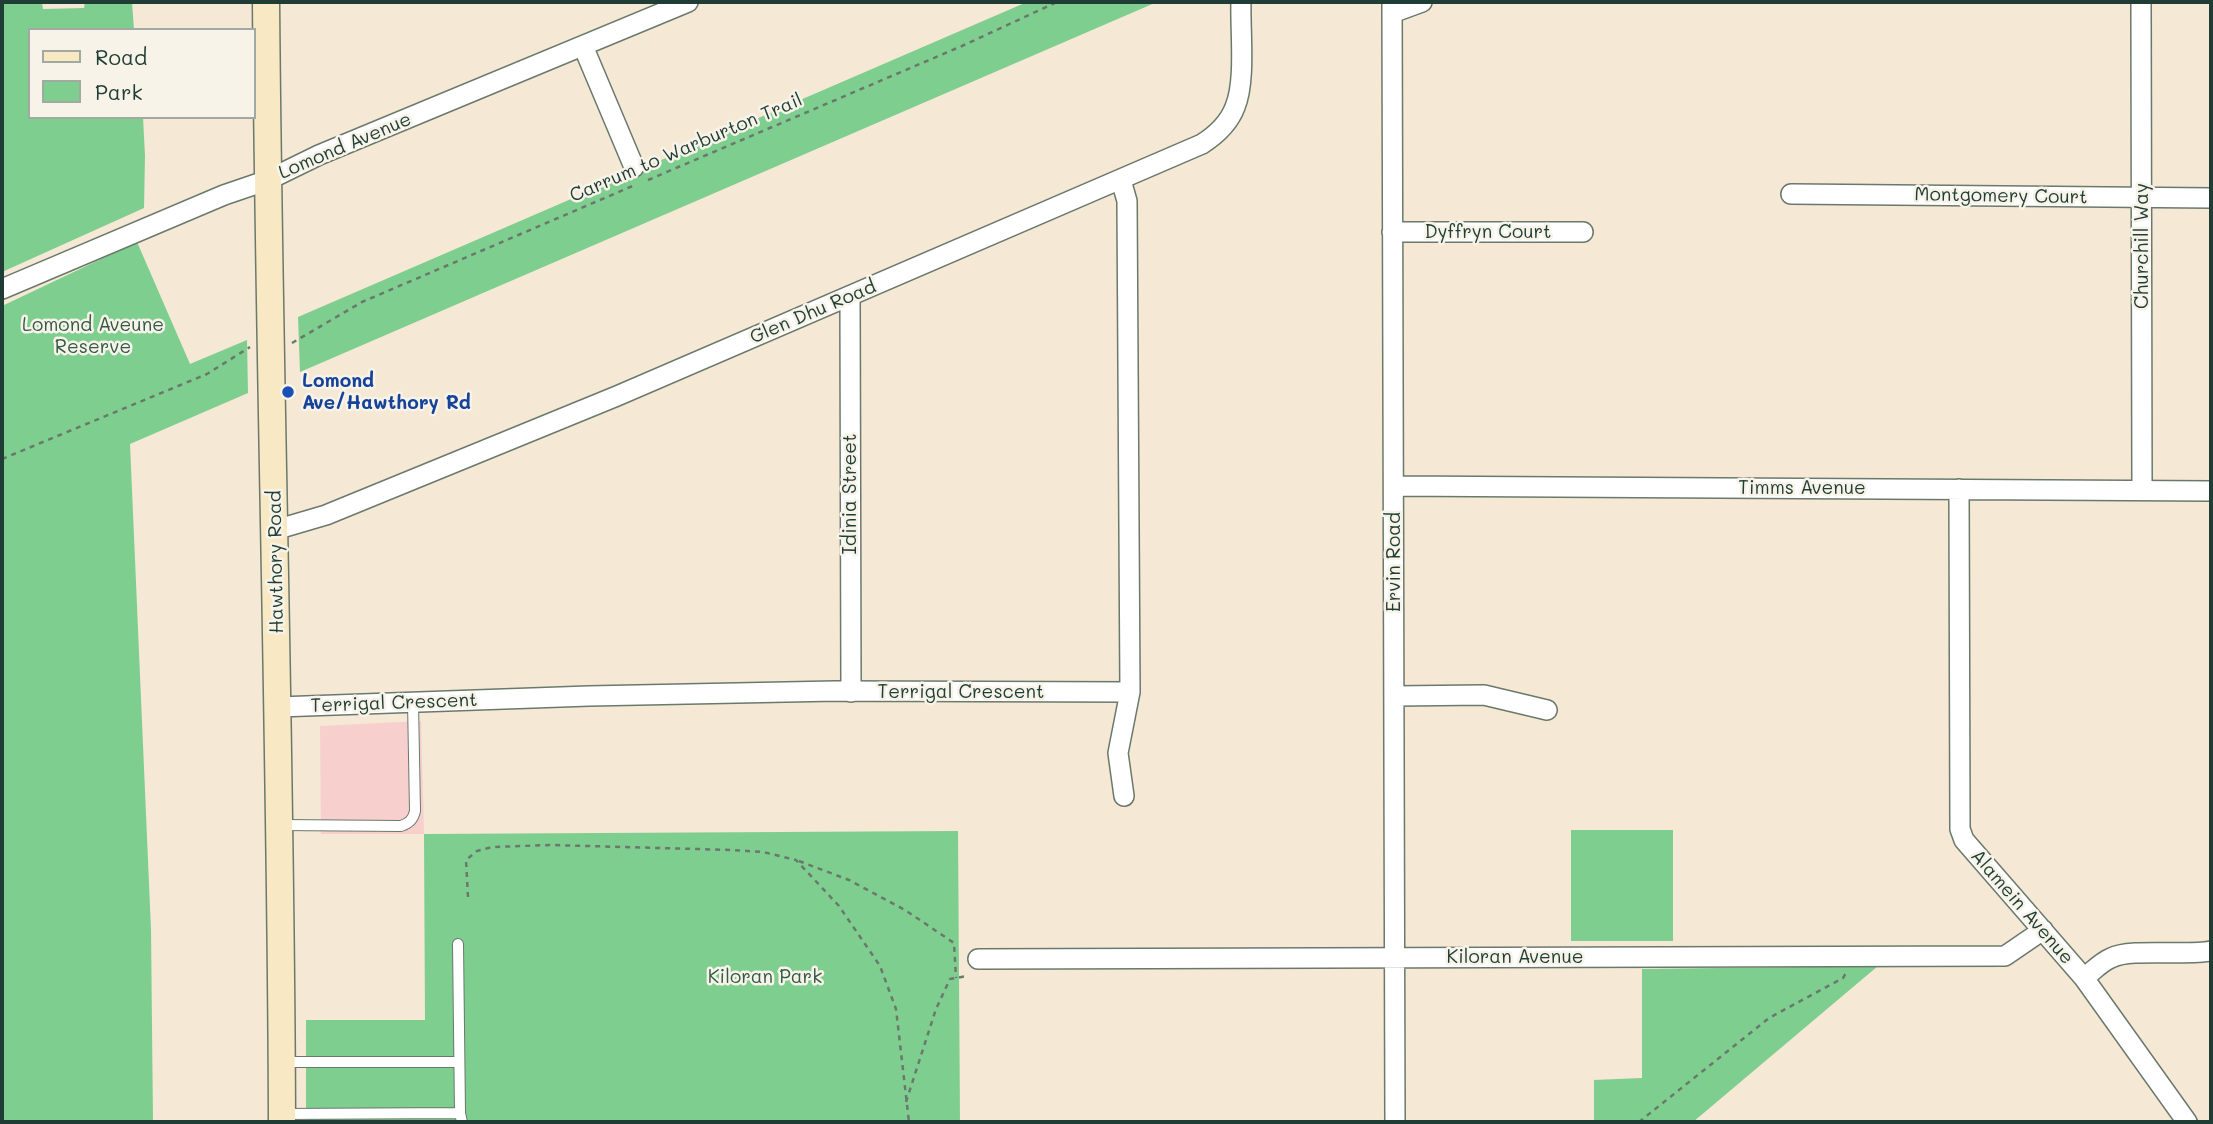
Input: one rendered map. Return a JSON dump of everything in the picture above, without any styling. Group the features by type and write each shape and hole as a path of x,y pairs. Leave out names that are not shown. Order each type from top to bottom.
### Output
{"main road":[{"name":"Hawthory Road","path":"266,2 281,825 282,1118"}],"street":[{"name":"Lomond Avenue","path":"2,289 224,195 268,180 319,155 688,2"},
{"name":"Glen Dhu Road","path":"275,530 326,515 617,396 1202,144 1213,137 1235,107 1240,85 1241,2"},
{"path":"1392,7 1422,2"},
{"name":"Churchill Way","path":"2141,2 2141,490"},
{"name":"Ervin Road","path":"1392,7 1395,1122"},
{"path":"583,46 634,167"},
{"path":"1121,180 1127,201 1130,692 1118,752 1124,796"},
{"name":"Montgomery Court","path":"1791,194 2211,198"},
{"name":"Dyffryn Court","path":"1392,232 1583,232"},
{"name":"Idinia Street","path":"850,297 851,692"},
{"name":"Timms Avenue","path":"1394,486 2211,491"},
{"name":"Alamein Avenue","path":"1959,489 1960,829 1972,850 2084,978 2187,1122"},
{"name":"Terrigal Crescent","path":"278,707 603,696 851,692 1130,692"},
{"path":"1395,696 1484,695 1547,710"},
{"name":"Kiloran Avenue","path":"978,958 2005,956 2043,930"},
{"path":"2084,978 2112,957 2128,954 2197,954 2211,951"}],"lane":[{"path":"281,825 401,826 408,823 415,811 413,702"},
{"path":"282,1118 461,1118 458,944"},
{"path":"282,1062 459,1062"}],"path":[{"name":"Carrum to Warburton Trail","path":"328,323 362,302 962,46 1056,2"},
{"path":"2,459 206,374"},
{"path":"468,897 466,860 477,851 492,846 551,845 763,852 796,860 849,880 905,910 954,943 956,978"},
{"path":"796,860 839,906 880,965 897,1009 909,1122"},
{"path":"1639,1122 1769,1018 1843,978 1850,957"},
{"path":"906,1103 936,1009 950,979 967,976"}],"shaded area":[{"path":"421,721 424,834 321,834 320,726"}],"green space":[{"path":"2,2 42,2 43,9 84,8 85,2 132,2 134,28 28,28 28,119 143,119 144,208 2,272"},
{"path":"1027,2 1157,2 300,372 298,317"},
{"name":"Lomond Aveune Reserve","path":"137,242 190,364 247,340 248,393 130,444 151,930 153,1122 2,1122 2,306"},
{"path":"1571,830 1673,830 1673,941 1571,941"},
{"name":"Kiloran Park","path":"958,831 960,1122 306,1122 306,1020 425,1020 424,834"},
{"path":"1878,966 1693,1122 1594,1122 1594,1080 1642,1078 1642,969"}],"place":[{"name":"Lomond Ave/Hawthory Rd","path":"288,392"}]}
